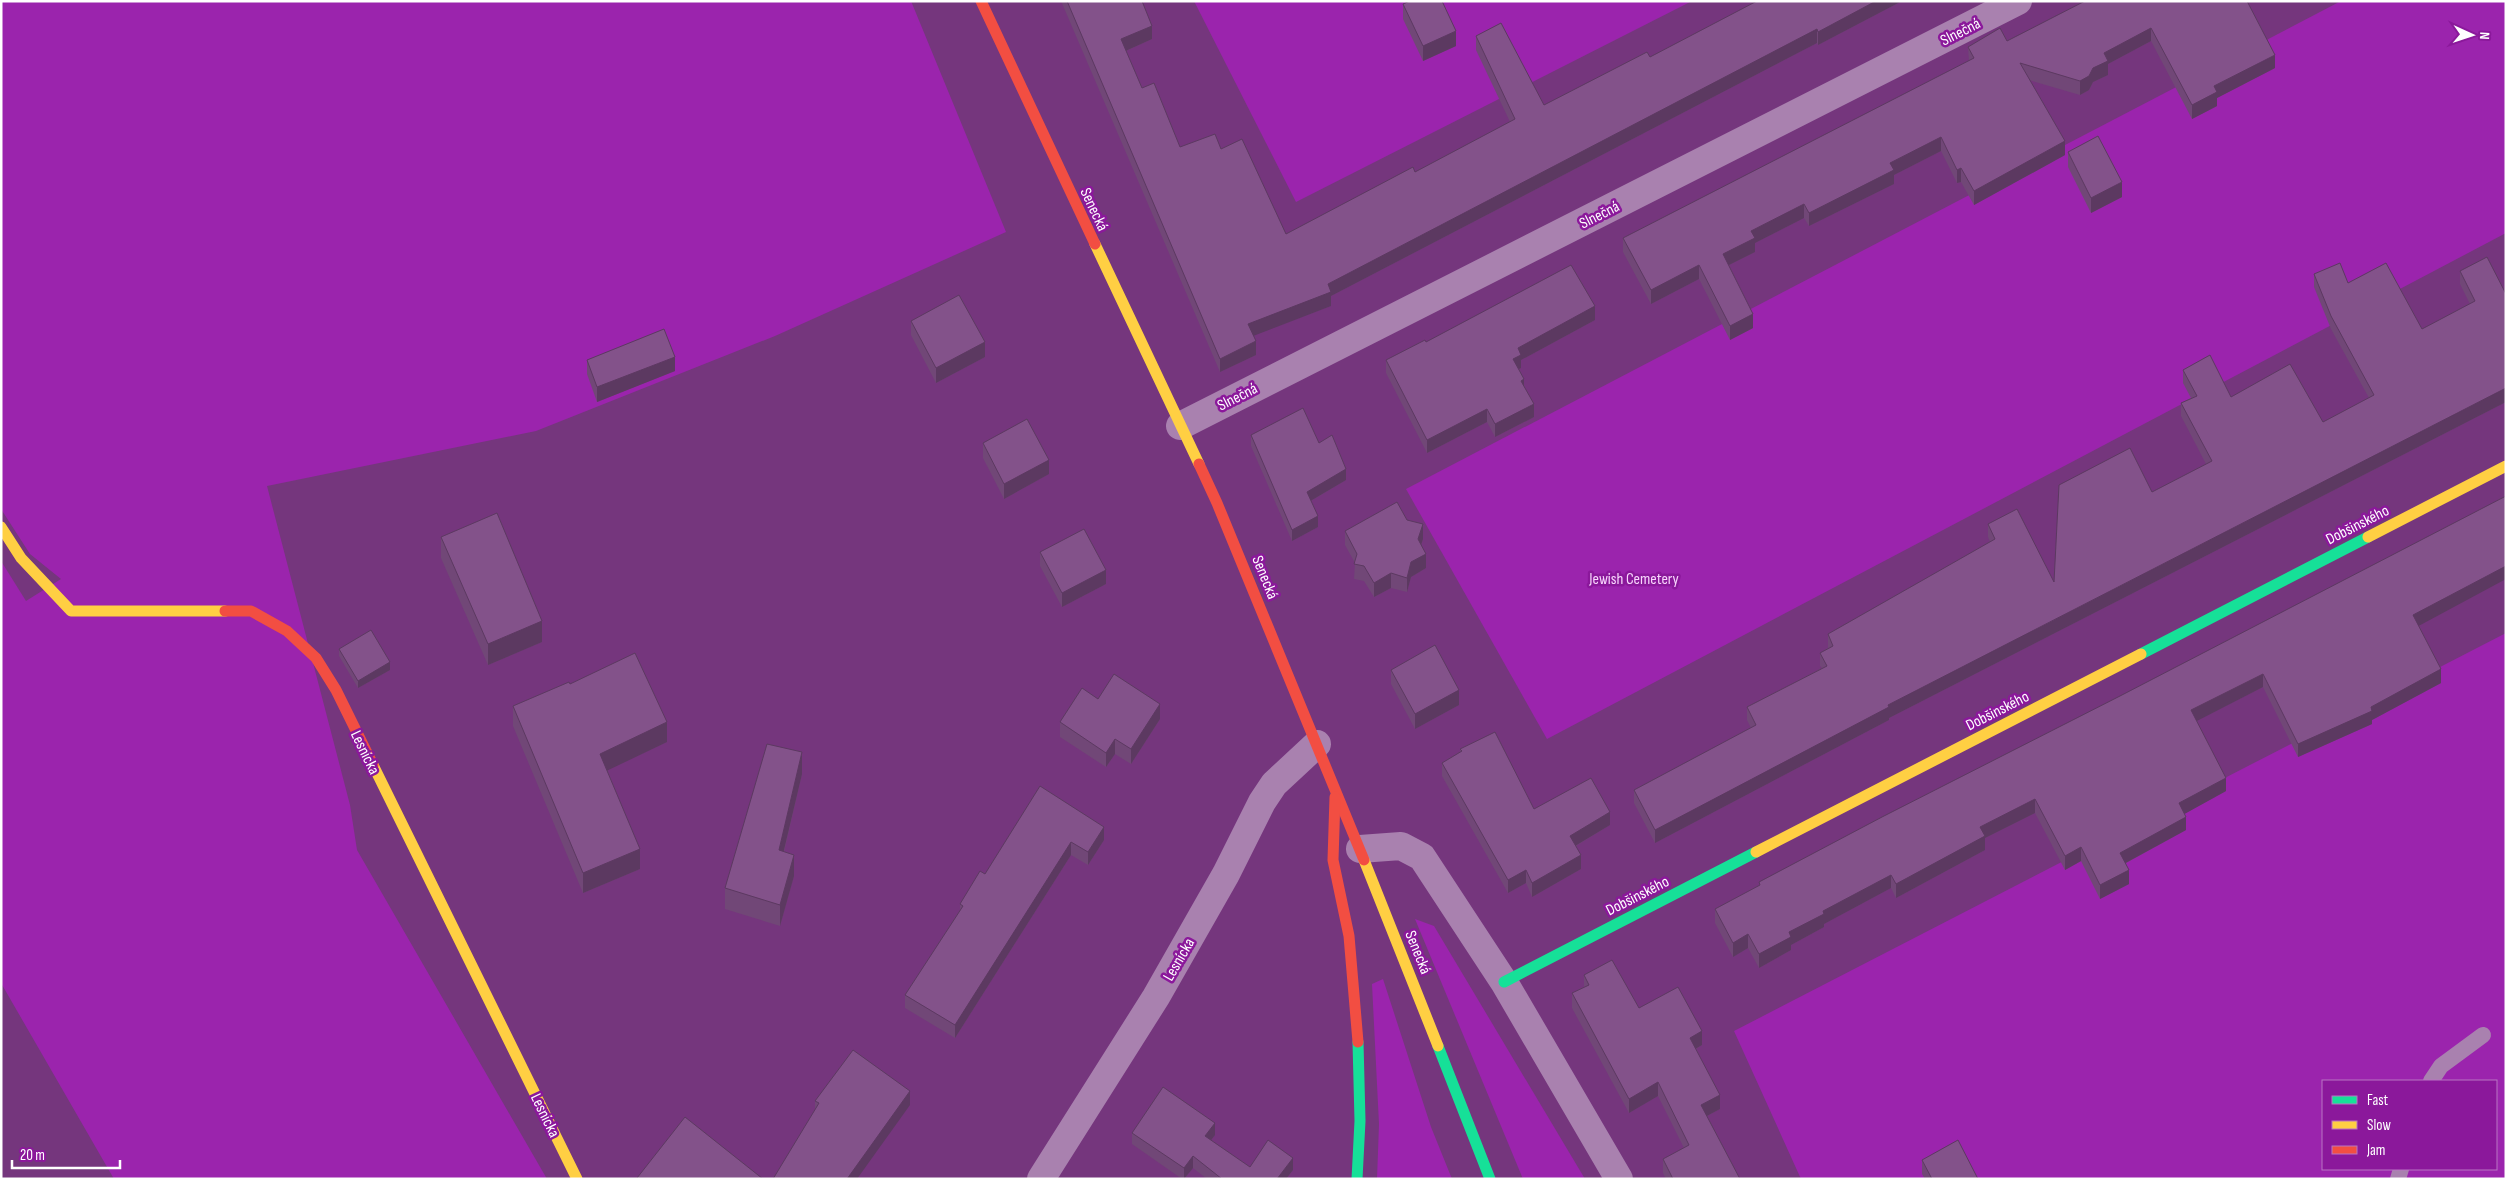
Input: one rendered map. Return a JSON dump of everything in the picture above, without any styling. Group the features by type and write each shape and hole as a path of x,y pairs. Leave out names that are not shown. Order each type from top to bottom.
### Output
{"street":[{"name":"Senecká","path":"981,1 1217,503 1336,788 1490,1179"},
{"name":"Slnečná","path":"1180,426 2018,1"},
{"name":"Dobšinského","path":"1504,982 2506,466"},
{"name":"Lesnícka","path":"1,527 21,558 71,611 250,612 286,631 316,658 336,690 577,1179"},
{"name":"Lesnícka","path":"1041,1179 1156,997 1226,874 1262,802 1274,784 1317,744"},
{"path":"1336,788 1333,860 1349,936 1360,1050 1360,1121 1357,1179"},
{"path":"1360,849 1401,846 1422,857 1504,982 1619,1179"}],"lane":[{"path":"2432,1080 2441,1066 2483,1035"}],"green space":[{"path":"1,1 911,1 1006,232 775,336 536,431 267,486 350,805 357,850 547,1179 114,1179 1,983 1,561 26,601 61,579 30,554 1,509"},
{"path":"1194,1 1692,1 1296,202"},
{"name":"Jewish Cemetery","path":"2341,1 2506,1 2506,233 1547,739 1406,489"},
{"path":"2506,633 2506,1179 1801,1179 1734,1031"},
{"path":"1415,919 1434,926 1585,1179 1523,1179"},
{"path":"1383,979 1431,1127 1452,1179 1377,1179 1379,1124 1372,984"}],"building":[{"path":"1067,1 1142,1 1152,26 1121,39 1142,88 1154,83 1180,147 1215,134 1221,149 1242,139 1286,234 1413,167 1415,172 1515,119 1476,36 1501,23 1544,105 1647,52 1650,57 1757,1 1876,1 1818,32 1817,29 1328,284 1331,292 1248,324 1256,341 1220,359"},
{"path":"1410,1 1442,1 1456,31 1423,46 1403,4"},
{"path":"2085,1 2247,1 2275,55 2214,86 2217,92 2192,105 2151,28 2104,53 2108,61 2093,68 2089,76 2080,81 2020,63 2065,141 1974,191 1961,168 1957,170 1941,137 1890,163 1894,170 1809,213 1804,204 1751,231 1755,238 1723,254 1753,314 1730,326 1699,265 1651,290 1623,238 1974,58 1968,47 2000,28 2007,41"},
{"path":"2098,136 2122,182 2091,198 2068,152"},
{"path":"2487,257 2506,294 2506,388 1888,705 1889,707 1655,830 1634,790 1756,725 1747,707 1827,666 1820,653 1833,646 1828,634 1995,539 1988,524 2017,509 2054,582 2059,485 2130,448 2152,492 2212,461 2181,403 2197,396 2183,370 2210,355 2231,397 2290,364 2323,422 2374,395 2331,316 2314,274 2340,263 2348,283 2386,263 2422,329 2475,301 2460,271"},
{"path":"1571,265 1595,306 1518,348 1521,355 1513,359 1524,379 1521,381 1534,404 1495,424 1487,409 1427,440 1386,360 1425,340 1426,342"},
{"path":"959,295 985,342 936,368 911,321"},
{"path":"664,329 675,357 597,387 587,360"},
{"path":"1303,408 1319,443 1332,435 1346,469 1307,492 1318,516 1292,530 1251,435"},
{"path":"1027,419 1049,460 1004,484 983,443"},
{"path":"2506,496 2506,566 2413,615 2441,669 2371,707 2372,711 2298,744 2263,674 2191,710 2226,778 2179,803 2186,817 2120,853 2129,870 2100,885 2081,847 2065,856 2035,799 1980,827 1985,836 1896,884 1891,875 1823,911 1824,914 1789,932 1791,937 1759,954 1748,934 1733,943 1715,909 1760,885 1759,882"},
{"path":"1397,502 1407,520 1423,524 1418,539 1426,554 1411,562 1407,578 1391,573 1374,583 1364,566 1354,564 1357,554 1345,531"},
{"path":"497,513 542,621 488,644 441,537"},
{"path":"1084,529 1106,570 1062,593 1040,552"},
{"path":"371,630 390,662 358,681 339,649"},
{"path":"1435,645 1459,690 1415,714 1391,670"},
{"path":"635,653 667,722 600,754 640,849 583,873 513,706 569,682 570,684"},
{"path":"1114,674 1160,704 1131,749 1115,739 1106,753 1060,722 1082,688 1098,699"},
{"path":"1495,732 1534,809 1591,778 1610,812 1570,836 1581,855 1532,883 1526,870 1508,880 1442,763 1462,751 1460,749"},
{"path":"767,744 802,752 779,850 794,855 780,905 725,888"},
{"path":"1040,786 1104,827 1088,852 1071,842 955,1025 905,995 963,906 960,904 980,871 985,874"},
{"path":"1612,960 1639,1008 1678,987 1702,1031 1690,1038 1720,1095 1701,1105 1740,1179 1673,1179 1663,1159 1689,1145 1658,1082 1629,1099 1572,993 1589,985 1584,975"},
{"path":"853,1050 910,1091 847,1179 773,1179 819,1103 815,1101"},
{"path":"1163,1087 1215,1123 1205,1136 1250,1167 1268,1140 1293,1158 1277,1179 1222,1179 1193,1156 1184,1168 1132,1133"},
{"path":"685,1117 763,1179 638,1179"},
{"path":"1958,1140 1978,1179 1932,1179 1922,1160"}],"traffic: fast":[{"path":"2141,654 2368,537"},
{"path":"1504,982 1756,852"},
{"path":"1357,1179 1360,1121 1358,1042"},
{"path":"1438,1046 1490,1179"}],"traffic: slow":[{"path":"1095,244 1199,464"},
{"path":"2368,537 2506,466"},
{"path":"1,527 21,558 71,611 225,611"},
{"path":"1756,852 2141,654"},
{"path":"373,765 577,1179"},
{"path":"1364,860 1438,1046"}],"traffic: jam":[{"path":"981,1 1095,244"},
{"path":"1199,464 1217,503 1364,860"},
{"path":"225,611 251,611 287,631 316,658 336,690 373,765"},
{"path":"1335,797 1333,860 1349,936 1358,1042"}]}
